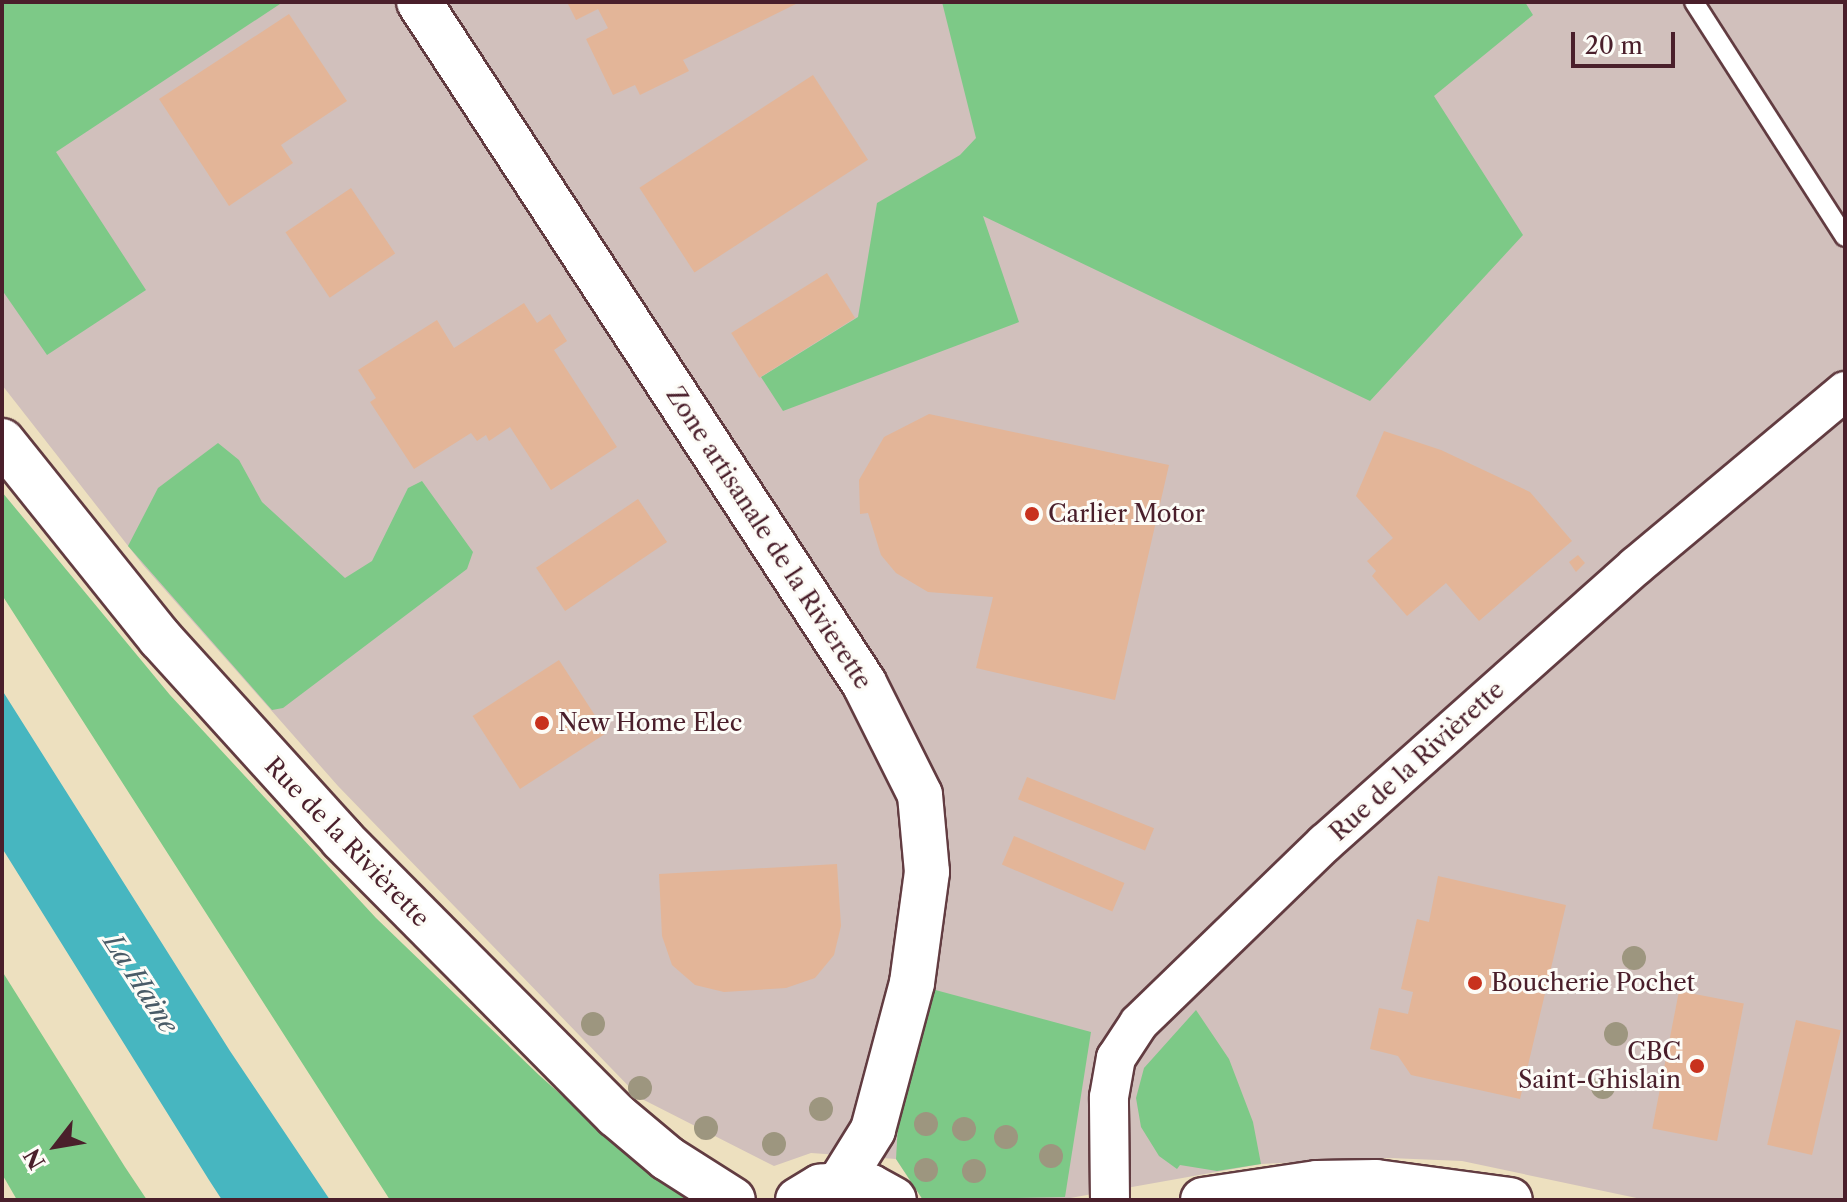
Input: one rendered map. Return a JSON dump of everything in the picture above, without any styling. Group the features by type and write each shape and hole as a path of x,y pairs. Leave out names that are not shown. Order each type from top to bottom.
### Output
{"street":[{"name":"Zone artisanale de la Rivierette","path":"419,2 857,671 893,732 920,795 927,872 914,969 873,1130 819,1190"},
{"name":"Rue de la Rivièrette","path":"1110,1200 1109,1097 1116,1058 1139,1023 1336,832 1636,566 1845,391"},
{"name":"Rue de la Rivièrette","path":"2,441 160,638 342,839 616,1115 667,1158 733,1200 819,1190"},
{"path":"873,1130 893,1200"},
{"path":"1203,1200 1431,1186 1510,1200"},
{"path":"819,1190 871,1187 893,1200"}],"lane":[{"path":"1694,2 1845,237"}],"shaded area":[{"path":"2,2 1845,2 1845,1200 1646,1200 1462,1161 1389,1158 1261,1164 1059,1200 923,1200 896,1159 811,1153 774,1166 640,1098 338,786 143,565 2,385"}],"green space":[{"path":"2,2 283,2 56,152 146,290 47,355 2,290"},
{"path":"942,2 1525,2 1533,15 1434,96 1523,235 1370,401 983,216 1019,322 783,411 761,377 858,317 877,203 960,155 976,138"},
{"path":"218,443 239,460 262,502 345,578 372,561 408,488 422,481 473,552 467,569 283,708 272,710 128,546 158,488"},
{"path":"2,492 170,695 376,918 539,1075 624,1151 693,1200 390,1200 2,595"},
{"path":"2,971 147,1200 17,1200 2,1174"},
{"path":"928,988 1091,1032 1065,1197 923,1200 896,1159 899,1106"},
{"path":"1196,1010 1229,1059 1253,1122 1261,1164 1217,1171 1180,1165 1177,1169 1159,1156 1141,1127 1136,1098 1144,1068"}],"water":[{"name":"La Haine","path":"2,690 230,1051 330,1200 222,1200 209,1180 2,848"}],"building":[{"path":"567,2 800,2 683,60 689,71 640,95 635,85 613,95 586,39 608,28 598,9 576,20"},
{"path":"289,14 347,101 281,145 293,163 229,206 159,99"},
{"path":"813,75 868,160 694,272 639,188"},
{"path":"351,188 395,253 330,298 286,232"},
{"path":"827,273 855,318 759,378 731,333"},
{"path":"524,303 537,323 550,314 567,341 554,350 617,447 551,490 510,427 489,441 486,435 477,441 471,433 414,469 370,402 376,398 358,370 437,320 454,348"},
{"path":"929,414 1169,465 1115,700 976,668 993,597 928,592 896,573 881,555 868,513 860,514 859,480 884,437"},
{"path":"1384,431 1441,450 1530,492 1572,541 1479,621 1446,583 1407,616 1372,576 1376,571 1367,561 1393,538 1356,496"},
{"path":"638,499 667,542 565,611 536,568"},
{"path":"1578,555 1585,563 1576,572 1569,562"},
{"path":"559,660 606,733 520,789 473,716"},
{"path":"1027,777 1154,828 1145,851 1018,799"},
{"path":"1014,836 1124,883 1112,911 1002,865"},
{"path":"837,864 841,926 834,955 815,978 786,988 724,992 695,985 672,965 662,936 659,874"},
{"name":"Boucherie Pochet","path":"1438,876 1566,905 1520,1099 1411,1075 1398,1056 1370,1049 1379,1008 1408,1014 1413,992 1401,989 1417,919 1429,922"},
{"name":"CBC Saint-Ghislain","path":"1679,991 1744,1004 1717,1141 1652,1128"},
{"path":"1796,1020 1841,1030 1812,1155 1767,1145"}],"place":[{"name":"Carlier Motor","path":"1032,514"},
{"name":"New Home Elec","path":"542,723"},
{"name":"Boucherie Pochet","path":"1475,983"},
{"name":"CBC Saint-Ghislain","path":"1697,1066"}]}
